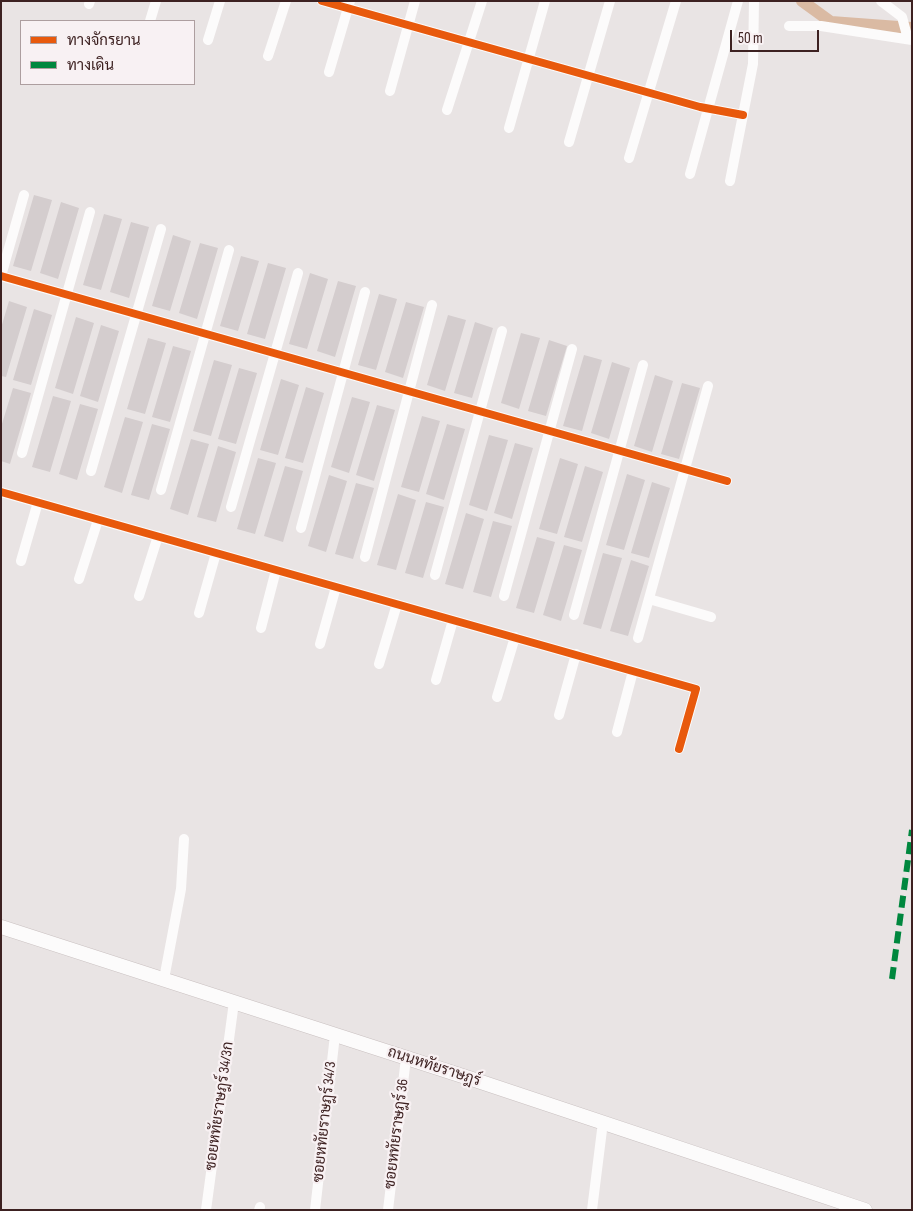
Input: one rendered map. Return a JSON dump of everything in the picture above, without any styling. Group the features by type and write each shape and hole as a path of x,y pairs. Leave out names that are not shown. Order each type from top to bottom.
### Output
{"main road":[{"name":"ถนนหทัยราษฎร์","path":"1,927 603,1122 865,1210"}],"street":[{"path":"150,20 156,1"},
{"path":"208,40 220,1"},
{"path":"268,56 286,1"},
{"path":"322,1 349,5 409,25 588,76 709,108 743,115"},
{"path":"390,92 415,1"},
{"path":"447,110 482,1"},
{"path":"510,128 545,1"},
{"path":"569,142 610,1"},
{"path":"629,158 676,1"},
{"path":"690,174 738,1"},
{"path":"730,181 753,64 754,1"},
{"path":"789,26 821,26 908,34 902,17 897,11 881,1"},
{"path":"329,72 349,5"},
{"path":"24,196 1,276 727,481"},
{"path":"22,453 90,212"},
{"path":"92,471 161,230"},
{"path":"161,490 229,250"},
{"path":"231,507 298,273"},
{"path":"301,528 364,292"},
{"path":"365,557 432,305"},
{"path":"435,575 502,331"},
{"path":"504,596 572,349"},
{"path":"574,615 643,365"},
{"path":"638,638 708,386"},
{"path":"1,492 696,688 679,749"},
{"path":"21,561 38,502"},
{"path":"79,579 98,520"},
{"path":"139,596 158,536"},
{"path":"199,613 216,553"},
{"path":"260,628 276,570"},
{"path":"320,644 336,587"},
{"path":"649,599 711,616"},
{"path":"380,664 397,604"},
{"path":"436,680 453,620"},
{"path":"497,697 515,637"},
{"path":"559,715 576,654"},
{"path":"617,732 633,671"},
{"path":"164,979 181,889 184,839"},
{"name":"ซอยหทัยราษฎร์ 34/3ก","path":"206,1210 234,1002"},
{"name":"ซอยหทัยราษฎร์ 34/3","path":"315,1210 335,1035"},
{"name":"ซอยหทัยราษฎร์ 36","path":"388,1210 406,1058"},
{"path":"592,1210 603,1122"}],"building":[{"path":"34,195 52,200 31,271 13,266"},
{"path":"61,202 79,208 58,279 40,273"},
{"path":"104,214 122,219 101,290 83,285"},
{"path":"131,222 149,227 129,298 110,292"},
{"path":"173,235 191,241 170,311 152,306"},
{"path":"200,243 218,248 197,319 179,313"},
{"path":"241,256 259,261 238,331 220,326"},
{"path":"268,263 286,268 265,339 247,334"},
{"path":"310,273 328,279 307,349 289,344"},
{"path":"338,281 356,286 335,357 317,351"},
{"path":"379,294 397,299 376,370 358,365"},
{"path":"9,301 27,307 6,377 1,376 1,328"},
{"path":"406,302 424,307 403,378 385,372"},
{"path":"34,309 52,315 31,385 13,380"},
{"path":"448,315 466,320 445,391 427,385"},
{"path":"76,317 94,323 73,394 55,388"},
{"path":"475,322 493,328 472,398 454,393"},
{"path":"101,325 119,331 98,402 80,396"},
{"path":"521,333 540,338 519,409 501,403"},
{"path":"148,338 166,343 145,414 127,409"},
{"path":"549,340 567,346 546,416 528,411"},
{"path":"173,346 191,351 170,422 152,417"},
{"path":"584,355 602,360 582,431 563,426"},
{"path":"214,360 232,365 211,436 193,431"},
{"path":"612,362 630,368 609,439 591,433"},
{"path":"239,368 257,373 236,444 218,439"},
{"path":"655,375 673,381 652,452 634,446"},
{"path":"281,379 299,385 278,455 260,450"},
{"path":"682,383 700,388 679,459 661,454"},
{"path":"306,387 324,393 303,463 285,458"},
{"path":"13,388 31,393 10,464 1,461 1,427"},
{"path":"53,396 71,401 50,472 32,467"},
{"path":"352,397 370,402 349,473 331,467"},
{"path":"80,404 98,409 77,480 59,474"},
{"path":"377,405 395,410 374,481 356,475"},
{"path":"422,416 440,421 419,492 401,487"},
{"path":"125,417 143,422 122,493 104,487"},
{"path":"152,424 170,429 149,500 131,495"},
{"path":"447,424 465,429 444,500 426,494"},
{"path":"489,435 508,440 487,511 469,505"},
{"path":"191,439 209,444 188,515 170,509"},
{"path":"515,443 533,448 512,519 494,513"},
{"path":"218,446 236,452 216,522 197,517"},
{"path":"258,458 276,463 255,534 237,529"},
{"path":"560,458 578,464 557,534 539,529"},
{"path":"285,466 303,471 283,542 264,536"},
{"path":"585,466 603,472 582,542 564,537"},
{"path":"627,474 645,480 624,550 606,545"},
{"path":"329,475 347,481 326,552 308,546"},
{"path":"652,482 670,488 649,558 631,553"},
{"path":"356,483 374,488 353,559 335,554"},
{"path":"398,494 416,500 396,570 377,565"},
{"path":"426,502 444,507 423,578 405,573"},
{"path":"466,513 484,519 463,589 445,584"},
{"path":"493,521 512,526 491,597 473,592"},
{"path":"537,537 555,542 534,613 516,608"},
{"path":"564,545 582,550 561,621 543,615"},
{"path":"603,553 622,558 601,629 583,624"},
{"path":"631,560 649,566 628,636 610,631"}],"waterway":[{"path":"802,1 831,22 912,28"}],"marked path":[{"path":"892,979 912,830"}],"cycle path":[{"path":"322,1 700,107 743,115"},
{"path":"1,276 727,481"},
{"path":"1,492 696,689 679,749"}]}
